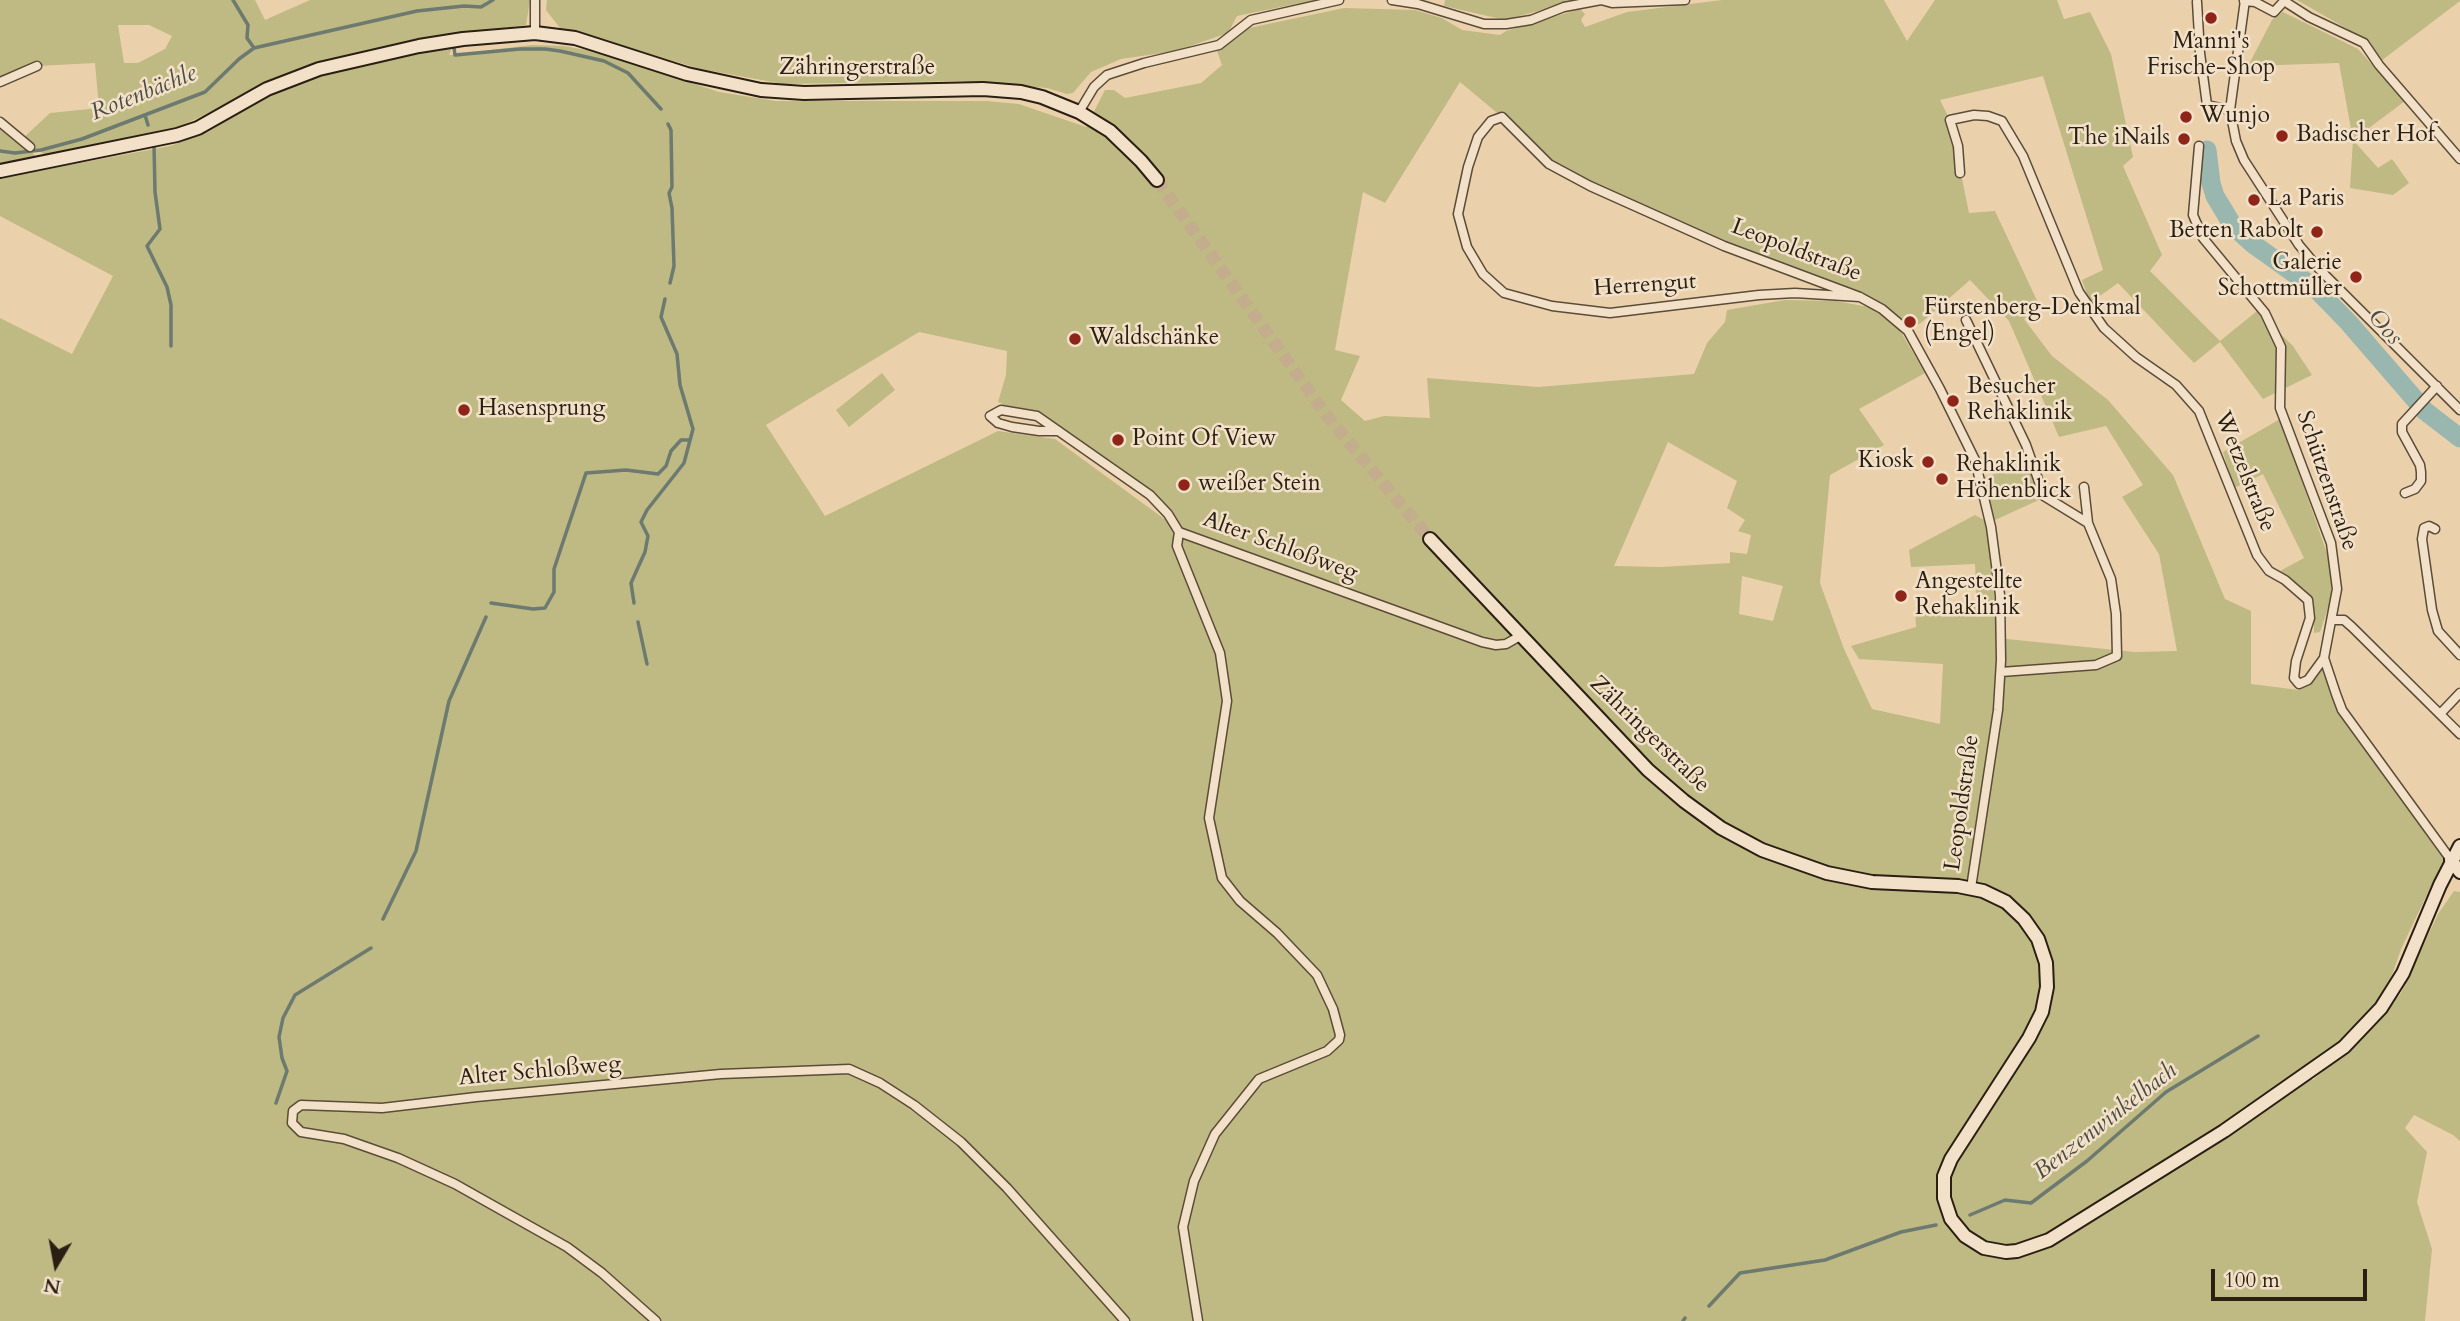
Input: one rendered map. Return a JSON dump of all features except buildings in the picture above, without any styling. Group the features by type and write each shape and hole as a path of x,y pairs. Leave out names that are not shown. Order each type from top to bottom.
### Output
{"main road":[{"name":"Zähringerstraße","path":"0,171 42,159 177,135 198,128 267,89 319,69 419,46 535,33 585,41 687,74 761,90 804,93 1002,90 1042,97 1080,112 1110,131 1126,144 1157,180"},
{"name":"Zähringerstraße","path":"1430,539 1666,786 1702,815 1741,839 1805,867 1849,878 1895,885 1971,888"},
{"name":"Leopoldstraße","path":"1971,888 1995,896 2024,919 2043,951 2047,975 2045,1000 2037,1023 1951,1159 1944,1176 1944,1198 1957,1228 1974,1243 2006,1252 2028,1249 2049,1240 2275,1097 2344,1047 2381,1008 2403,973 2451,860 2460,846"},
{"path":"2451,860 2460,872"}],"street":[{"path":"535,0 535,33"},
{"path":"1080,112 1094,87 1107,75 1219,45 1251,20 1339,0"},
{"path":"1392,0 1418,4 1484,24 1531,20 1564,7 1601,0 1612,3 1685,0"},
{"path":"2460,159 2379,65 2364,43 2309,17 2284,1 2274,12 2255,2 2244,0 2230,110 2236,141 2244,160 2299,245 2320,270 2460,410"},
{"path":"2197,2 2207,105 2230,110"},
{"path":"0,82 37,66"},
{"name":"Wetzelstraße","path":"1960,173 1958,146 1950,120 1974,115 2002,121 2009,130 2046,207 2079,292 2104,328 2176,385 2199,411 2257,555 2269,571 2285,580 2308,600 2310,618 2295,661 2294,678 2298,684 2308,680 2324,658"},
{"name":"Leopoldstraße","path":"1491,121 1502,117 1549,164 1590,186 1724,246 1860,297 1882,309 1908,331 1940,388 1975,460 1991,527 2000,595 2001,672 1998,710 1971,888"},
{"name":"Herrengut","path":"1491,121 1478,137 1468,167 1458,214 1467,247 1483,274 1504,293 1552,306 1610,313 1774,294 1860,297"},
{"path":"0,122 30,147"},
{"name":"Schützenstraße","path":"2199,146 2193,215 2203,238 2266,313 2281,347 2280,408 2331,543 2337,589 2324,658"},
{"path":"1966,320 2026,445 2044,496 2088,523"},
{"path":"2405,493 2415,489 2421,481 2420,465 2402,432 2402,424 2437,386"},
{"path":"1057,431 1012,427 998,423 990,416 1001,410 1037,416 1150,495 1168,514 1179,532"},
{"path":"2001,672 2096,665 2117,656 2116,614 2111,579 2088,523 2084,487"},
{"path":"2435,529 2429,526 2424,528 2422,539 2432,610 2438,631 2460,655"},
{"name":"Alter Schloßweg","path":"1198,1321 1183,1227 1194,1181 1215,1134 1259,1079 1327,1051 1339,1040 1340,1034 1333,1009 1318,975 1278,933 1240,901 1222,878 1209,818 1227,701 1220,653 1177,546 1179,532 1482,642 1506,644 1520,636"},
{"path":"2332,620 2344,620 2353,627 2460,734"},
{"path":"2324,658 2342,710 2451,860"},
{"path":"2440,714 2460,693"},
{"name":"Alter Schloßweg","path":"656,1321 602,1273 567,1247 455,1184 398,1158 344,1139 301,1132 292,1123 293,1111 301,1105 382,1108 721,1074 849,1069 891,1090 961,1142 1000,1181 1125,1321"}],"shaded area":[{"path":"0,0 255,0 265,20 310,0 530,0 526,25 458,34 449,55 532,45 564,46 598,52 719,92 776,101 986,101 1019,104 1086,127 1105,90 1114,90 1125,98 1201,83 1222,65 1217,51 1249,28 1344,8 1415,10 1442,18 1462,30 1500,35 1580,9 1585,14 1581,20 1585,27 1627,12 1722,0 1884,0 1907,41 1935,0 2057,0 2064,19 2090,12 2111,54 2133,157 2123,166 2162,255 2150,271 2220,341 2257,311 2293,346 2312,375 2263,399 2220,342 2194,363 2118,283 2090,303 2082,280 2103,270 2043,76 1940,100 1950,120 1969,213 1995,211 2040,307 2024,319 2052,356 2108,400 2173,475 2225,599 2251,611 2251,684 2299,690 2323,669 2340,711 2445,857 2401,949 2392,975 2374,1007 2345,1038 2302,1071 2313,1080 2370,1030 2401,993 2438,914 2454,891 2460,892 2460,1141 2414,1115 2405,1128 2427,1152 2417,1202 2432,1249 2425,1321 0,1321 0,318 72,354 113,276 0,216 0,178 170,146 208,132 261,100 262,87 173,130 48,156 23,142 36,157 0,163 0,122 21,140 50,113 99,108 95,63 37,66 36,62 0,78","holes":["118,25 149,25 172,36 165,49 138,63 124,63","1460,82 1502,117 1549,164 1724,246 1879,309 1836,301 1785,300 1727,310 1725,322 1707,343 1694,374 1538,387 1427,378 1430,418 1384,416 1365,421 1341,400 1360,356 1335,350 1363,192 1385,203","1970,280 2009,321 2059,437 2106,426 2143,485 2122,497 2159,554 2177,651 2135,652 1997,638 1986,521 1975,515 1909,550 1911,567 1975,564 1977,607 1915,607 1916,627 1851,646 1859,659 1943,664 1940,724 1872,709 1844,649 1820,583 1830,475 1884,445 1859,409 1925,373 1902,334 1885,313 1908,331","919,332 1007,351 1006,375 998,402 1003,404 1001,410 1037,416 1150,495 1174,526 1055,439 998,431 825,516 766,425","1668,442 1737,481 1727,508 1745,520 1738,531 1751,535 1747,554 1730,552 1730,563 1661,567 1614,566","1742,576 1783,586 1773,621 1739,614"]},
{"path":"547,0 1315,0 1237,16 1228,33 1176,51 1121,59 1091,72 1073,93 1067,94 1047,88 959,81 783,84 701,69 560,28 546,10"},
{"path":"1445,0 1578,0 1505,20 1444,6"},
{"path":"2297,0 2460,1 2381,61 2370,42"},
{"path":"2283,12 2358,49 2405,101 2353,140 2339,63 2248,66 2272,20"},
{"path":"2353,140 2378,168 2392,159 2409,183 2393,195 2350,188"},
{"path":"882,373 895,390 849,427 836,410"},
{"path":"2280,419 2329,559 2332,596 2320,632 2314,633 2314,604 2280,571 2304,558 2263,474 2234,488 2223,452"},
{"path":"2027,463 2041,499 1995,520 1982,478"}],"waterway":[{"path":"233,0 248,25 247,38 254,48"},
{"name":"Rotenbächle","path":"0,151 15,153 41,150 82,139 205,92 254,48 417,11 481,7 493,0"},
{"path":"454,48 455,55 545,49 604,61 628,73 661,109"},
{"path":"145,115 148,125"},
{"path":"668,124 671,130 672,187 669,193 674,266 670,283"},
{"path":"154,145 155,192 160,229 147,246 167,287 171,305 171,346"},
{"name":"Oos","path":"2207,150 2215,196 2233,226 2253,244 2316,289 2425,411 2460,438"},
{"path":"634,603 631,583 645,552 648,536 641,522 647,510 684,463 693,429 680,385 677,354 661,317 665,299"},
{"path":"491,603 533,609 545,608 554,592 554,569 586,473 626,470 658,474 666,466 671,451 681,440 690,440"},
{"path":"383,919 416,851 449,701 486,617"},
{"path":"638,622 647,664"},
{"path":"276,1103 287,1071 279,1037 283,1018 295,995 371,948"},
{"name":"Benzenwinkelbach","path":"1970,1215 2005,1200 2031,1203 2087,1161 2166,1092 2258,1036"},
{"name":"Benzenwinkelbach","path":"1709,1306 1740,1273 1825,1260 1901,1232 1936,1225"}],"tunnel":[{"path":"1157,180 1327,416 1430,539"}],"place":[{"name":"Manni's Frische-Shop","path":"2211,18"},
{"name":"Wunjo","path":"2186,117"},
{"name":"Badischer Hof","path":"2282,136"},
{"name":"The iNails","path":"2184,139"},
{"name":"La Paris","path":"2254,200"},
{"name":"Betten Rabolt","path":"2317,232"},
{"name":"Galerie Schottmüller","path":"2356,277"},
{"name":"Fürstenberg-Denkmal (Engel)","path":"1910,322"},
{"name":"Waldschänke","path":"1075,339"},
{"name":"Besucher Rehaklinik","path":"1953,401"},
{"name":"Hasensprung","path":"464,410"},
{"name":"Point Of View","path":"1118,440"},
{"name":"Kiosk","path":"1928,462"},
{"name":"Rehaklinik Höhenblick","path":"1942,479"},
{"name":"weißer Stein","path":"1184,485"},
{"name":"Angestellte Rehaklinik","path":"1901,596"}]}
